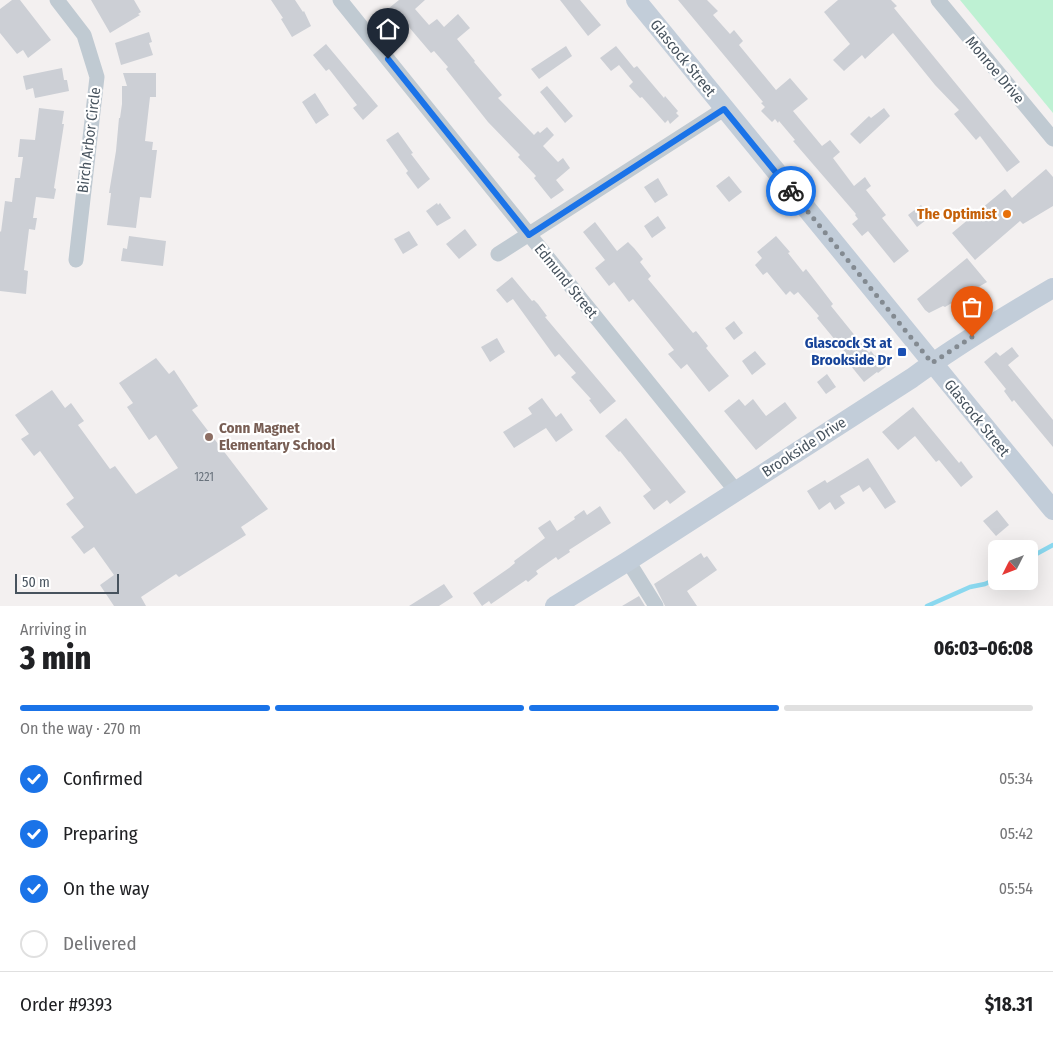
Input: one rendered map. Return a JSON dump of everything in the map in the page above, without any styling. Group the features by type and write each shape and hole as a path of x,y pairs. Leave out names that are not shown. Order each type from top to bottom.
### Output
{"street":[{"name":"Birch Arbor Circle","path":"57,0 84,35 97,78 76,260"},
{"name":"Edmund Street","path":"340,0 736,491"},
{"name":"Glascock Street","path":"636,0 1053,510"},
{"name":"Monroe Drive","path":"938,0 1053,139"},
{"path":"498,254 724,109"},
{"name":"Brookside Drive","path":"555,606 628,561 1021,306 1053,288"},
{"path":"628,561 656,606"}],"green space":[{"path":"960,0 1053,0 1053,113"}],"building":[{"path":"12,0 20,0 51,40 28,58 23,50 17,54 0,33 0,9"},
{"path":"91,0 134,0 141,12 138,14 140,15 110,33"},
{"path":"271,0 295,0 304,11 311,26 292,37 281,19 283,18"},
{"path":"399,0 425,0 415,9 429,25 437,19 444,27 458,14 470,28 457,39 502,95 498,98 534,135 547,127 554,135 543,146 558,162 563,158 570,168 556,180 564,190 551,199 534,178 536,176 518,157 520,155 488,122 446,69 448,67 434,51 431,53 408,26 406,28 389,8"},
{"path":"560,0 580,0 601,25 588,36"},
{"path":"678,0 707,0 718,11 713,15 730,34 734,30 743,41 739,45 776,90 790,78 808,99 793,111 822,146 830,140 840,152 833,158 854,186 865,177 871,186 866,190 886,215 882,218 909,251 894,263 868,231 862,236 852,224 858,219 856,214 793,141 795,140 779,121 778,123 775,119 772,122 761,111 765,107 761,103 763,102"},
{"path":"838,0 891,0 897,6 894,8 1020,162 1007,172 980,136 976,140 954,114 959,110 935,85 893,33 865,59 862,55 844,71 833,60 850,44 824,12"},
{"path":"149,32 152,42 149,43 153,55 121,65 115,43"},
{"path":"326,44 378,106 363,120 353,108 357,105 329,69 326,71 313,55"},
{"path":"566,46 572,56 539,79 531,69"},
{"path":"616,46 634,68 637,66 664,98 665,96 678,111 676,113 679,116 670,124 668,120 665,123 642,97 640,98 629,86 633,82 619,65 611,71 600,58"},
{"path":"62,68 64,80 67,80 69,91 35,98 33,88 26,90 23,76"},
{"path":"123,73 156,73 156,97 150,97 145,141 153,142 152,150 157,150 151,198 140,197 136,228 107,225 111,193 109,193 122,104 122,86 127,86"},
{"path":"547,86 573,116 565,123 540,92"},
{"path":"315,93 329,115 316,124 302,102"},
{"path":"39,108 64,111 54,199 36,197 33,218 37,218 35,230 29,229 24,270 28,271 26,294 0,291 0,231 5,201 12,202 15,178 20,178 23,157 18,157 20,139 35,140"},
{"path":"884,108 890,116 860,144 850,134 869,116 871,118"},
{"path":"398,132 413,153 411,154 430,179 418,189 386,140"},
{"name":"The Optimist","path":"1046,169 1053,177 1053,206 1023,224 1020,221 975,260 952,233 1005,189 1012,198"},
{"path":"729,176 742,192 729,202 716,186"},
{"path":"658,178 668,195 655,203 644,187"},
{"path":"437,203 438,205 440,203 451,218 437,226 426,211"},
{"path":"921,205 930,217 917,227 908,215"},
{"path":"658,216 666,228 652,238 644,226"},
{"path":"595,222 617,251 628,242 634,248 643,259 640,262 651,276 648,279 693,333 696,331 708,346 706,348 729,376 709,392 687,364 681,369 668,354 674,350 633,299 629,302 614,282 609,286 595,268 605,260 583,232"},
{"path":"465,229 477,245 459,259 446,244"},
{"path":"409,231 418,245 403,254 394,239"},
{"path":"129,236 166,241 163,266 121,261 123,248 127,249"},
{"path":"776,236 790,252 788,253 803,272 806,269 833,304 831,306 869,353 871,351 875,356 878,354 888,365 864,382 842,355 845,352 817,318 819,316 798,292 794,295 790,291 786,295 767,272 763,275 755,265 762,258 757,252"},
{"path":"967,258 987,282 945,307 943,306 929,313 917,299"},
{"path":"512,277 532,301 534,300 538,304 547,316 545,317 616,401 600,414 589,400 591,399 571,377 576,373 559,354 555,357 513,299 507,303 496,290"},
{"path":"734,321 743,333 734,340 725,328"},
{"path":"497,338 505,352 490,362 481,347"},
{"path":"1012,347 1019,356 1008,365 1053,420 1053,447 1014,400 1012,402 1004,391 1006,389 984,362 996,352 1000,356"},
{"path":"755,351 766,364 752,375 742,361"},
{"path":"156,358 169,374 174,370 198,406 192,410 268,509 241,527 246,535 179,577 176,574 141,597 146,606 114,606 100,585 114,575 94,547 84,554 71,537 84,527 66,504 74,498 40,451 34,456 21,439 29,434 15,415 52,390 65,408 71,403 84,421 78,425 110,469 115,466 136,494 178,468 156,435 149,440 127,407 133,403 119,383"},
{"path":"827,374 836,387 826,394 817,382"},
{"path":"542,398 556,417 561,413 573,430 556,442 546,428 514,448 503,432 532,414 528,408"},
{"path":"739,399 745,406 753,399 766,416 785,402 797,418 756,450 724,411"},
{"path":"913,407 959,463 961,461 973,477 961,487 939,460 936,462 915,436 898,450 882,432"},
{"path":"626,418 686,492 670,504 667,500 654,510 643,496 651,490 620,451 605,436"},
{"path":"868,458 896,502 885,509 870,487 863,492 859,485 840,496 845,503 835,510 830,502 819,510 807,491 825,480 827,483"},
{"path":"600,506 611,523 569,550 570,552 558,560 556,557 536,571 538,574 528,582 526,580 491,604 489,601 482,606 473,593 509,568 515,563 514,561 545,538 538,528 550,520 557,531 575,519 574,517 584,510 587,515"},
{"path":"997,510 1009,525 996,536 983,521"},
{"path":"701,553 704,558 707,556 717,570 687,591 697,606 665,606 654,584"},
{"path":"444,584 453,597 439,606 409,606"},
{"path":"639,596 645,606 622,606"}],"waterway":[{"path":"1038,553 1053,545"},
{"path":"927,606 970,587 988,583"}],"way so far":[{"path":"791,191 932,363 972,337"}],"place":[{"name":"The Optimist","path":"1007,214"},
{"name":"Glascock St at Brookside Dr","path":"902,352"},
{"name":"Conn Magnet Elementary School","path":"209,437"}],"route":[{"path":"388,59 529,235 724,109 791,191"}]}
